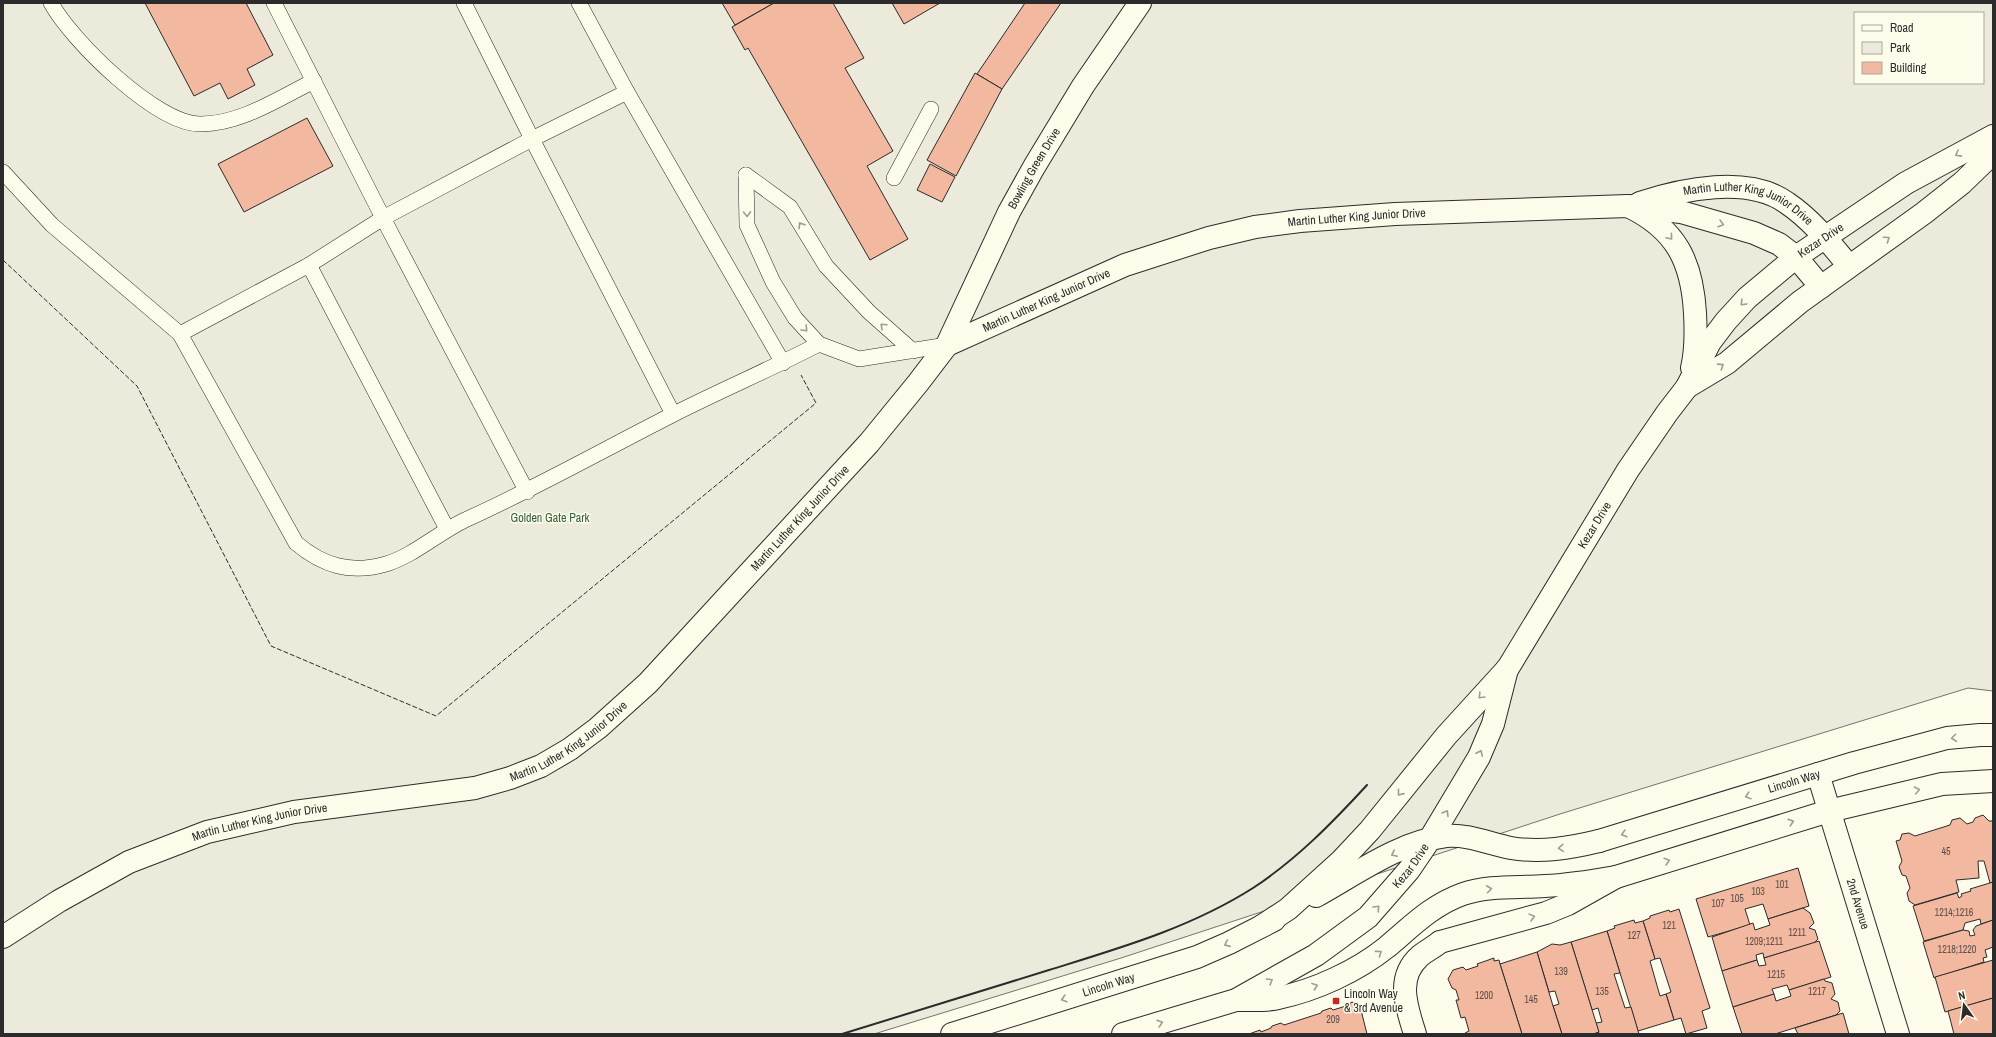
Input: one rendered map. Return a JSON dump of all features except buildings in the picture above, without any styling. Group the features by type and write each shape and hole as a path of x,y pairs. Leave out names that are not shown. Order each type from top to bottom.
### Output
{"main road":[{"name":"Bowling Green Drive","path":"947,345 1009,212 1034,167 1083,86 1140,3"},
{"name":"Kezar Drive","path":"1262,926 1288,909 1341,862 1370,830 1446,736 1508,668 1628,470 1667,412 1688,387 1710,342 1726,321 1747,298 1796,257 1825,237 1906,184 1993,136"},
{"name":"Kezar Drive","path":"1688,387 1727,363 1821,287 1924,213 1962,183 1993,153"},
{"name":"Martin Luther King Junior Drive","path":"1628,206 1651,199 1698,189 1723,187 1746,188 1770,194 1786,202 1810,221 1849,266"},
{"name":"Martin Luther King Junior Drive","path":"3,937 59,901 129,862 207,832 249,821 309,810 475,788 510,778 541,766 570,749 624,706 702,626 869,443 947,345 1125,265 1209,238 1255,227 1347,216 1628,206 1681,212 1754,234 1779,244 1796,257 1821,287"},
{"path":"1628,206 1646,215 1660,225 1681,252 1688,267 1693,289 1695,322 1693,365 1688,387"},
{"name":"Kezar Drive","path":"1236,1000 1316,955 1368,917 1409,870 1430,839 1479,757 1493,724 1508,668"},
{"name":"Lincoln Way","path":"952,1034 1197,957 1262,926 1387,857 1430,839 1447,836 1465,837 1512,848 1539,850 1568,848 1599,841 1818,774 1947,738 1980,734 1993,735"},
{"name":"2nd Avenue","path":"1818,774 1898,1034"},
{"path":"1123,1034 1236,1000 1278,998 1319,985 1366,962 1387,947 1428,911 1439,904 1464,893 1489,888 1580,884 1616,876 1829,811 1942,784 1993,781"},
{"path":"1415,1034 1406,1005 1404,983 1411,967 1419,956 1440,942 1546,913 1568,904 1616,876"}],"lane":[{"path":"51,3 58,16 72,34 112,74 151,103 186,121 200,125 240,116 314,81"},
{"path":"274,3 383,218 527,492"},
{"path":"464,3 673,414"},
{"path":"579,3 627,92 783,363"},
{"path":"180,334 309,265 383,218 532,139 627,92"},
{"path":"894,178 931,109"},
{"path":"3,172 52,225 180,334 296,543 309,554 324,563 345,568 373,567 404,557 447,529 527,492 673,414 783,363 819,344"},
{"path":"913,351 869,312 826,266 790,207 746,175 747,225 781,294 795,318 819,344 859,359 913,351 947,345"},
{"path":"309,265 447,529"}],"green space":[{"name":"Golden Gate Park","path":"3,3 1993,3 1993,691 1968,688 1560,814 1121,958 874,1034 3,1034"}],"fence":[{"path":"3,260 137,386 271,646 436,716 816,403 801,375"}],"wall":[{"path":"842,1034 1128,945 1205,915 1253,888 1299,853 1327,827 1367,785"}],"place":[{"name":"Lincoln Way & 3rd Avenue","path":"1336,1001"}]}
